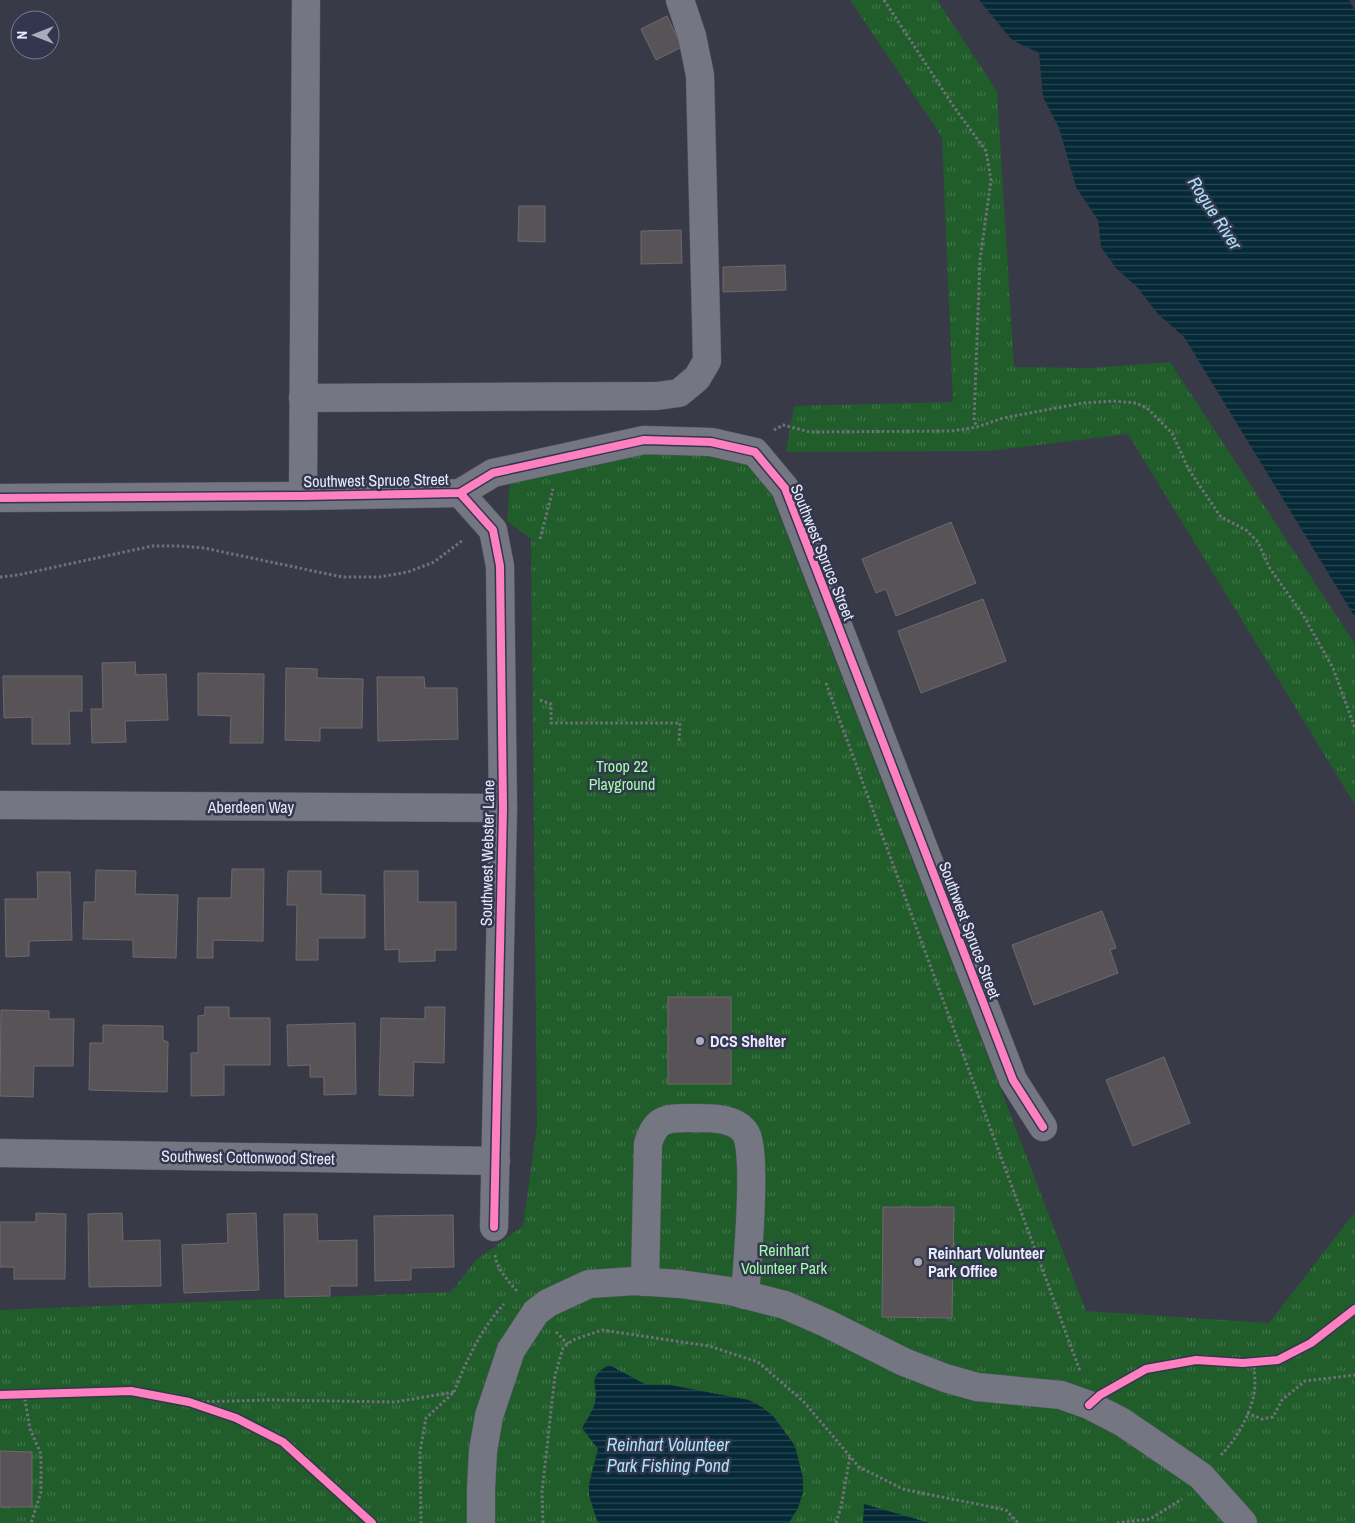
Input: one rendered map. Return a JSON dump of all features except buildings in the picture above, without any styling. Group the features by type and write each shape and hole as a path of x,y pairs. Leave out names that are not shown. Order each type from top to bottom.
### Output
{"street":[{"path":"303,496 306,0"},
{"path":"303,398 657,396 679,393 697,378 707,361 700,75 692,36 680,0"},
{"name":"Southwest Spruce Street","path":"0,498 460,493 492,473 644,440 711,442 755,452 785,488 1013,1080 1043,1127"},
{"name":"Southwest Webster Lane","path":"460,493 492,530 500,566 502,808 494,1227"},
{"name":"Aberdeen Way","path":"0,805 502,808"},
{"path":"645,1282 648,1144 652,1130 660,1122 675,1118 723,1120 738,1125 747,1133 751,1148 745,1295"},
{"name":"Southwest Cottonwood Street","path":"0,1154 496,1162"},
{"path":"481,1523 482,1451 488,1416 510,1350 536,1312 548,1303 590,1284 645,1282 680,1284 730,1291 785,1305 904,1362 945,1378 977,1387 1061,1395 1089,1405 1122,1422 1201,1476 1243,1523"}],"path":[{"path":"884,0 954,107 986,151 991,180 980,260 974,420 977,427"},
{"path":"755,452 764,436 783,425 810,432 952,430 977,427 1003,418 1083,403 1113,400 1136,403 1147,408 1172,433 1189,470 1221,517 1246,530 1258,542 1269,568 1303,615 1333,668 1355,728"},
{"path":"540,539 555,482"},
{"path":"0,577 18,575 152,546 180,546 204,548 342,577 379,577 408,572 434,562 486,522"},
{"path":"824,677 1073,1349 1089,1405 1100,1395 1146,1369 1196,1360 1254,1362 1278,1360 1311,1343 1355,1309"},
{"path":"540,700 551,704 551,723 680,723 679,741"},
{"path":"494,1227 496,1259 505,1278 536,1312"},
{"path":"544,1523 542,1492 556,1375 563,1348 574,1340 602,1330 709,1346 758,1362 804,1402 859,1467 903,1489 1006,1510 1018,1523"},
{"path":"1117,1523 1150,1519 1182,1500 1201,1476 1229,1447 1247,1414 1254,1393 1254,1362"},
{"path":"1247,1414 1262,1419 1273,1417 1282,1400 1305,1380 1355,1375"},
{"path":"0,1395 131,1391 189,1402 236,1418 283,1442 372,1523"},
{"path":"189,1402 270,1400 395,1402 454,1392 426,1418 420,1452 421,1523"},
{"path":"24,1394 30,1429 41,1454 41,1492 31,1523"},
{"path":"836,1523 841,1507 850,1456"}],"green space":[{"path":"850,0 937,0 997,91 1014,367 1092,368 1170,362 1355,644 1355,805 1128,434 990,451 786,452 794,406 953,402 942,137"},
{"name":"Reinhart Volunteer Park","path":"662,449 755,452 1086,1311 1269,1323 1355,1212 1355,1523 0,1523 0,1310 451,1292 476,1260 523,1226 537,1126 531,539 507,521 510,476"}],"water":[{"name":"Rogue River","path":"979,0 1349,0 1355,11 1355,617 1184,337 1158,314 1137,287 1116,268 1101,247 1098,220 1076,187 1059,128 1043,97 1039,53 1012,40"},
{"name":"Reinhart Volunteer Park Fishing Pond","path":"609,1365 645,1384 670,1385 749,1400 762,1407 774,1417 795,1446 803,1478 803,1492 798,1508 789,1523 598,1523 589,1496 589,1484 598,1449 582,1428 595,1403 595,1378 597,1374"},
{"path":"864,1504 930,1523 863,1523"}],"cycle path":[{"path":"0,498 460,493 493,473 644,440 711,442 755,452 785,488 1013,1080 1043,1127"},
{"path":"460,493 493,530 500,566 503,808 494,1227"},
{"path":"1089,1405 1100,1395 1146,1369 1196,1360 1243,1363 1278,1360 1311,1343 1355,1309"},
{"path":"0,1395 131,1391 189,1402 236,1418 283,1442 372,1523"}],"place":[{"name":"DCS Shelter","path":"700,1041"},
{"name":"Reinhart Volunteer Park Office","path":"918,1262"}],"park label":[{"name":"Troop 22 Playground","path":"622,775"}]}
